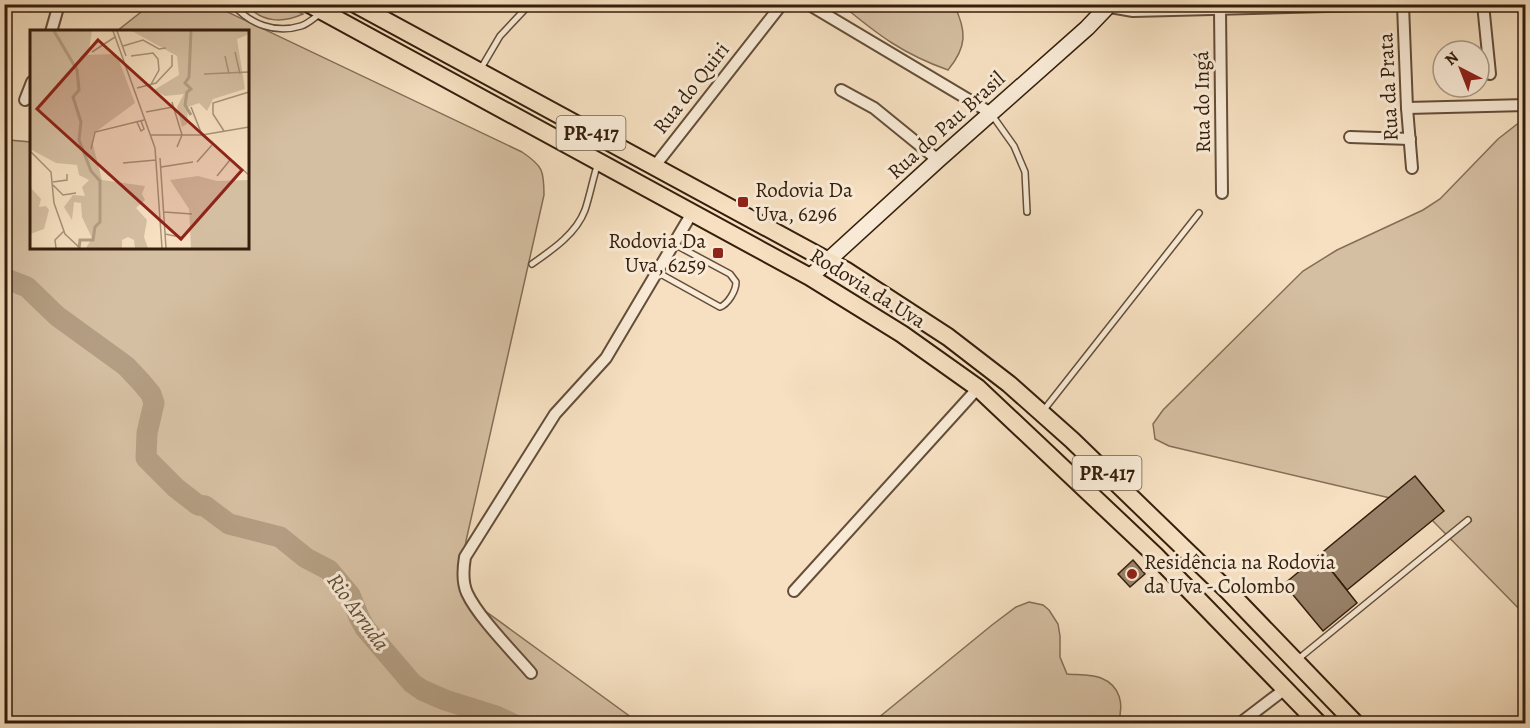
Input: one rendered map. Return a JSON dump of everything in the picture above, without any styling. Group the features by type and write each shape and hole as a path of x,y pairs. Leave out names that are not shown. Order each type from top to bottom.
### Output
{"main road":[{"name":"Rodovia da Uva","path":"355,4 827,261 888,296 948,337 1042,412 1228,591 1356,723"},
{"name":"Rodovia da Uva","path":"320,7 810,277 902,334 978,388 1155,555 1319,723"}],"street":[{"path":"52,30 57,11 55,4"},
{"name":"Rua do Quiri","path":"654,167 782,4"},
{"path":"808,4 991,113"},
{"path":"1483,4 1486,39"},
{"path":"1103,6 1133,11 1404,5"},
{"name":"Rua da Prata","path":"1404,5 1407,108 1412,168"},
{"name":"Rua do Pau Brasil","path":"810,277 1087,28 1103,6"},
{"name":"Rua do Ingá","path":"1220,10 1222,194"},
{"path":"25,100 30,87"},
{"path":"841,90 874,108 938,160"},
{"path":"1407,108 1526,105"},
{"path":"1350,137 1410,139"},
{"path":"531,674 477,609 466,592 462,571 465,557 555,414 606,358 692,213"},
{"path":"794,591 978,388"},
{"path":"1239,723 1285,689"}],"lane":[{"path":"233,4 252,23 277,30 302,26 320,7"},
{"path":"479,72 500,36 530,4"},
{"path":"991,113 1014,146 1025,172 1027,212"},
{"path":"532,264 553,249 576,227 585,210 598,162"},
{"path":"1042,412 1199,213"},
{"path":"657,272 720,308 725,305 736,288 736,282 730,274 674,244"},
{"path":"1295,661 1468,520"}],"shaded area":[{"path":"150,5 213,5 522,152 538,165 544,180 544,195 462,566 477,605 639,723 5,723 4,93 9,140 30,142 30,249 249,249 249,30 118,30"},
{"path":"247,5 285,5 303,14 288,19 273,20 259,15"},
{"path":"842,5 954,5 963,31 959,54 948,70 932,64 892,43"},
{"path":"1525,118 1525,615 1433,521 1421,512 1390,498 1169,446 1155,439 1153,424 1163,410 1303,271 1337,250 1423,210 1440,199 1498,139"},
{"path":"1029,602 1043,605 1058,624 1060,657 1067,674 1097,677 1108,681 1117,691 1121,703 1118,723 872,723 992,625 1016,607"}],"building":[{"path":"1415,476 1444,511 1347,590 1319,555"},
{"path":"1319,555 1357,603 1323,631 1284,584"},
{"name":"Residência na Rodovia da Uva - Colombo","path":"1133,560 1145,574 1130,587 1118,574"}],"waterway":[{"name":"Rio Arruda","path":"4,278 27,287 57,316 126,366 151,394 154,403 147,433 146,458 176,488 229,524 280,537 306,558 329,570 350,595 365,628 412,683 445,700 496,716 513,724"}],"place":[{"name":"Rodovia Da Uva, 6296","path":"743,202"},
{"name":"Rodovia Da Uva, 6259","path":"718,253"},
{"name":"Residência na Rodovia da Uva - Colombo","path":"1132,574"}]}
